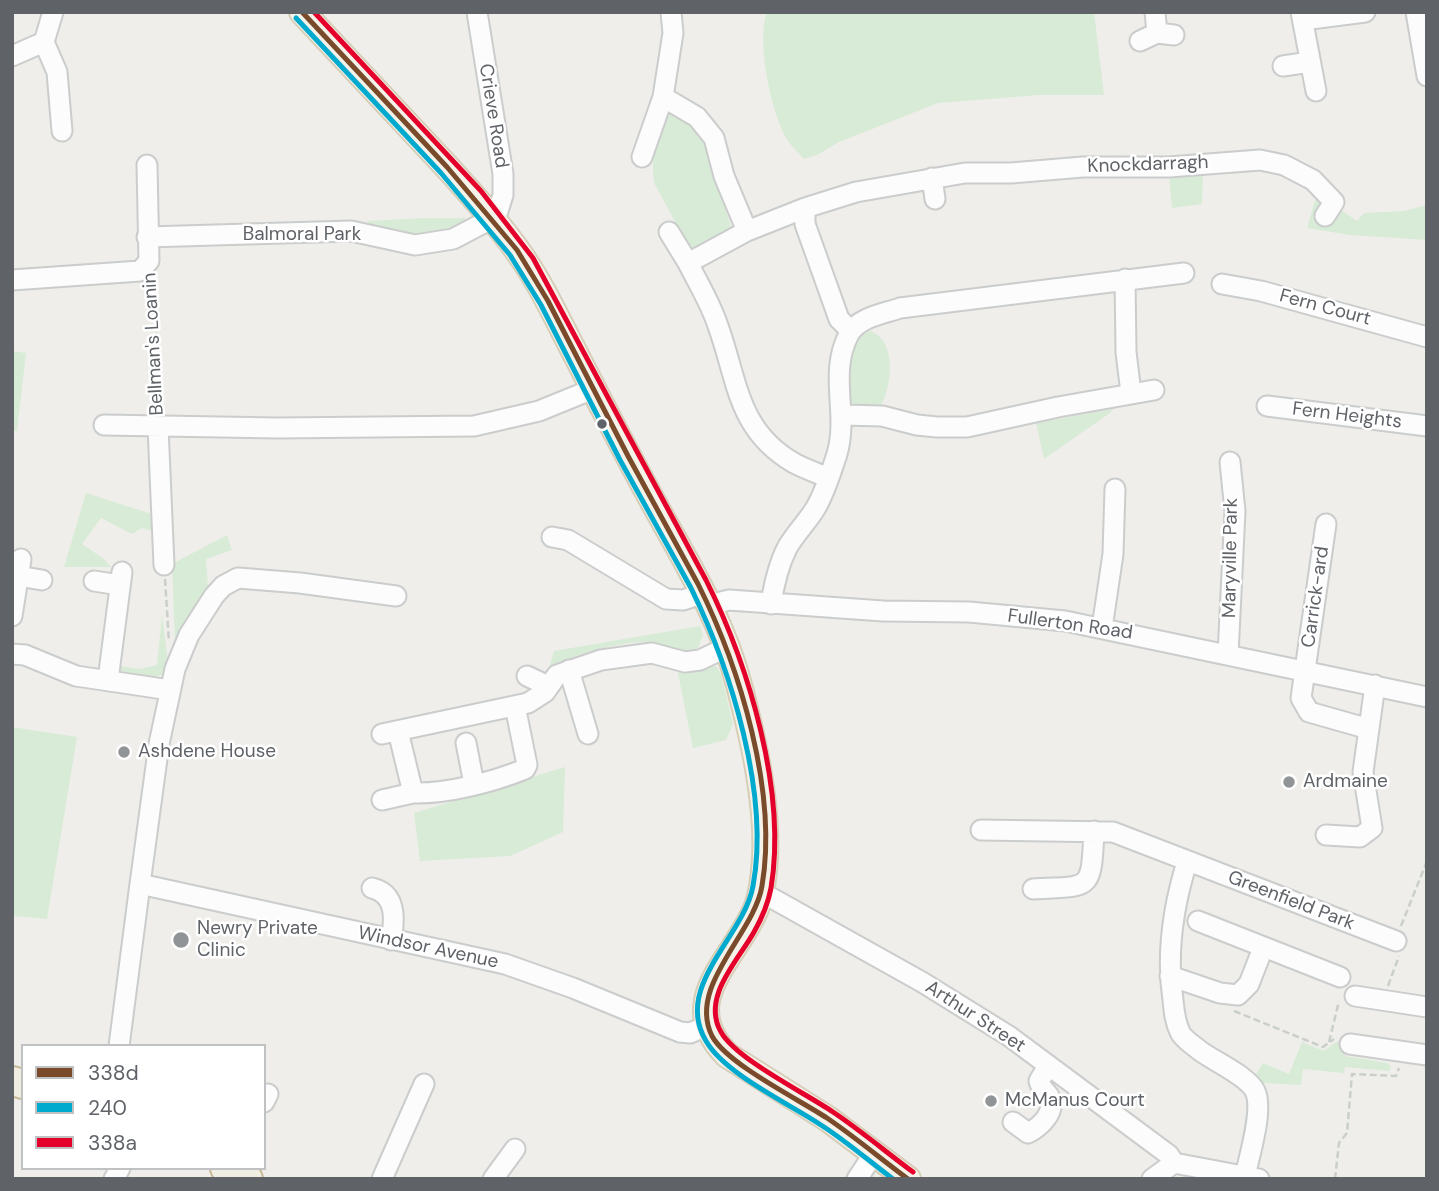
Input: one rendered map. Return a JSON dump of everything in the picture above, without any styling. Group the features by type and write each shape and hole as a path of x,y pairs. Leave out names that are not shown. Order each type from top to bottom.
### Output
{"highway":[{"path":"230,1170 248,1179"}],"main road":[{"path":"302,12 378,91 492,218 540,284 727,647 739,685 758,776 765,820 765,858 761,892 755,911 710,988 705,1004 707,1026 727,1055 828,1119 908,1179"}],"street":[{"path":"52,12 44,42 57,72 62,131"},
{"name":"Crieve Road","path":"477,12 503,174 503,195 498,211 492,218"},
{"path":"642,158 663,97 670,64 673,33 671,12"},
{"path":"1155,12 1157,36"},
{"path":"1316,91 1302,16 1365,12"},
{"path":"1416,12 1427,76"},
{"path":"12,56 44,42"},
{"path":"1283,66 1310,62"},
{"path":"663,97 697,117 714,138 723,176 747,231"},
{"name":"Knockdarragh","path":"688,263 747,231 805,208 856,192 932,178 986,172 1011,173 1083,167 1169,167 1260,160 1284,165 1313,180 1334,202 1325,216"},
{"path":"12,280 140,271 149,261 147,165"},
{"path":"932,178 935,199"},
{"path":"805,208 805,224 834,306 839,319 851,331"},
{"name":"Balmoral Park","path":"147,237 351,231 415,245 453,239 492,218"},
{"path":"669,232 688,263 718,324 739,400 750,423 772,447 794,463 829,478"},
{"path":"771,604 774,579 788,547 816,508 838,452 843,415 838,380 843,349 851,331 866,319 900,308 1184,273"},
{"path":"1125,279 1126,352 1131,393"},
{"name":"Fern Court","path":"1222,284 1273,294 1427,337"},
{"path":"104,425 474,426 540,411 593,389"},
{"path":"843,415 882,416 937,428 967,427 1154,390"},
{"name":"Fern Heights","path":"1267,406 1427,426"},
{"path":"159,427 164,565"},
{"name":"Maryville Park","path":"1228,655 1235,511 1230,462"},
{"path":"1102,628 1113,554 1115,489"},
{"name":"Carrick-ard","path":"1326,524 1301,698 1309,712 1369,729"},
{"name":"Fullerton Road","path":"552,537 568,540 666,599 729,600 883,611 969,612 1065,621 1427,697"},
{"path":"12,615 20,568 42,580"},
{"path":"119,1044 159,744 175,669 189,635 214,596 223,586 238,578 396,596"},
{"path":"94,581 121,579 108,680"},
{"path":"413,793 390,733 538,699 556,675 601,660 652,653 685,662 700,660 727,647"},
{"path":"12,654 25,655 75,676 170,690"},
{"path":"569,670 588,734"},
{"path":"527,676 548,686"},
{"path":"1326,835 1360,837 1372,828 1363,772 1376,685"},
{"path":"382,800 474,784 506,777 525,769 527,765 515,706"},
{"path":"466,743 474,784"},
{"name":"Greenfield Park","path":"981,830 1113,832 1396,941"},
{"path":"1033,889 1080,887 1088,880 1094,831"},
{"path":"1152,1179 1174,1163 1215,1175 1252,1178 1258,1106 1255,1091 1181,1034 1176,1020 1170,976 1171,931 1178,891 1187,862"},
{"name":"Windsor Avenue","path":"140,884 438,948 530,971 680,1032 690,1034 707,1026"},
{"path":"372,888 380,890 391,903 394,916 391,940"},
{"name":"Arthur Street","path":"761,892 922,982 1009,1036 1168,1155 1174,1163"},
{"path":"1198,921 1340,976"},
{"path":"1170,976 1220,993 1238,995 1249,984 1263,948"},
{"path":"1355,996 1427,1007"},
{"path":"1346,1042 1427,1055"},
{"path":"1013,1122 1028,1133 1039,1127 1047,1117 1051,1107 1049,1096 1041,1088 1040,1081 1048,1066"},
{"path":"382,1179 424,1084"},
{"path":"493,1179 515,1149"},
{"path":"858,1179 875,1152"}],"path":[{"name":"Bellman's Loanin","path":"149,261 154,272 159,427"},
{"path":"164,565 168,633 175,669"},
{"path":"1382,1000 1404,944 1396,941 1427,861"},
{"path":"1329,1042 1341,993 1355,996"},
{"path":"1228,1009 1311,1043 1323,1046 1333,1039 1346,1042"},
{"path":"1335,1179 1339,1143 1347,1133 1352,1074 1396,1076 1403,1052"}],"green space":[{"path":"767,12 1094,12 1104,95 1039,95 938,103 839,142 804,159 786,138 770,94 763,40"},
{"path":"668,111 694,126 705,142 732,229 691,251 655,185 653,175 655,147"},
{"path":"1203,173 1202,204 1172,208 1169,175"},
{"path":"1317,194 1357,221 1364,213 1404,211 1427,205 1427,240 1350,235 1307,228"},
{"path":"465,218 466,222 445,234 420,237 371,226 367,221"},
{"path":"865,330 876,334 883,341 888,351 890,375 880,407 861,409 852,404 847,374 852,345"},
{"path":"12,351 26,353 17,431 12,431"},
{"path":"1113,409 1110,413 1044,459 1036,423"},
{"path":"86,493 158,516 155,532 142,528 132,534 101,518 82,544 111,567 64,567"},
{"path":"227,535 232,550 206,559 208,587 184,622 175,641 172,564"},
{"path":"162,615 168,662 163,674 156,677 119,671 120,666 140,669 157,665"},
{"path":"700,626 703,635 698,648 691,650 644,642 634,643 582,654 549,668 554,651"},
{"path":"710,665 717,667 721,674 733,724 726,740 693,748 677,668 691,672"},
{"path":"12,727 77,737 47,919 12,916"},
{"path":"565,767 563,832 510,856 420,861 414,813"},
{"path":"1348,1041 1345,1056 1388,1063 1391,1068 1389,1071 1345,1067 1344,1073 1303,1069 1301,1085 1263,1083 1256,1074 1263,1063 1289,1074 1302,1042 1324,1051 1336,1042"}],"transit line":[{"name":"338d","path":"302,12 447,167 517,250 548,301 698,584 728,653 752,731 760,771 766,849 757,904 715,979 708,998 707,1017 712,1036 720,1047 747,1069 827,1118 908,1179"},
{"name":"338a","path":"314,12 481,191 533,258 706,580 737,651 761,730 769,771 775,851 771,888 764,911 718,993 715,1006 721,1032 756,1064 833,1112 913,1172"},
{"name":"240","path":"296,18 441,173 510,255 541,305 706,621 733,694 743,733 756,812 757,850 753,886 747,905 704,981 698,1001 698,1021 706,1041 727,1065 830,1131 893,1179"}],"place":[{"name":"Ashdene House","path":"124,752"},
{"name":"Ardmaine","path":"1289,782"},
{"name":"Newry Private Clinic","path":"181,940"},
{"name":"McManus Court","path":"991,1101"}]}
